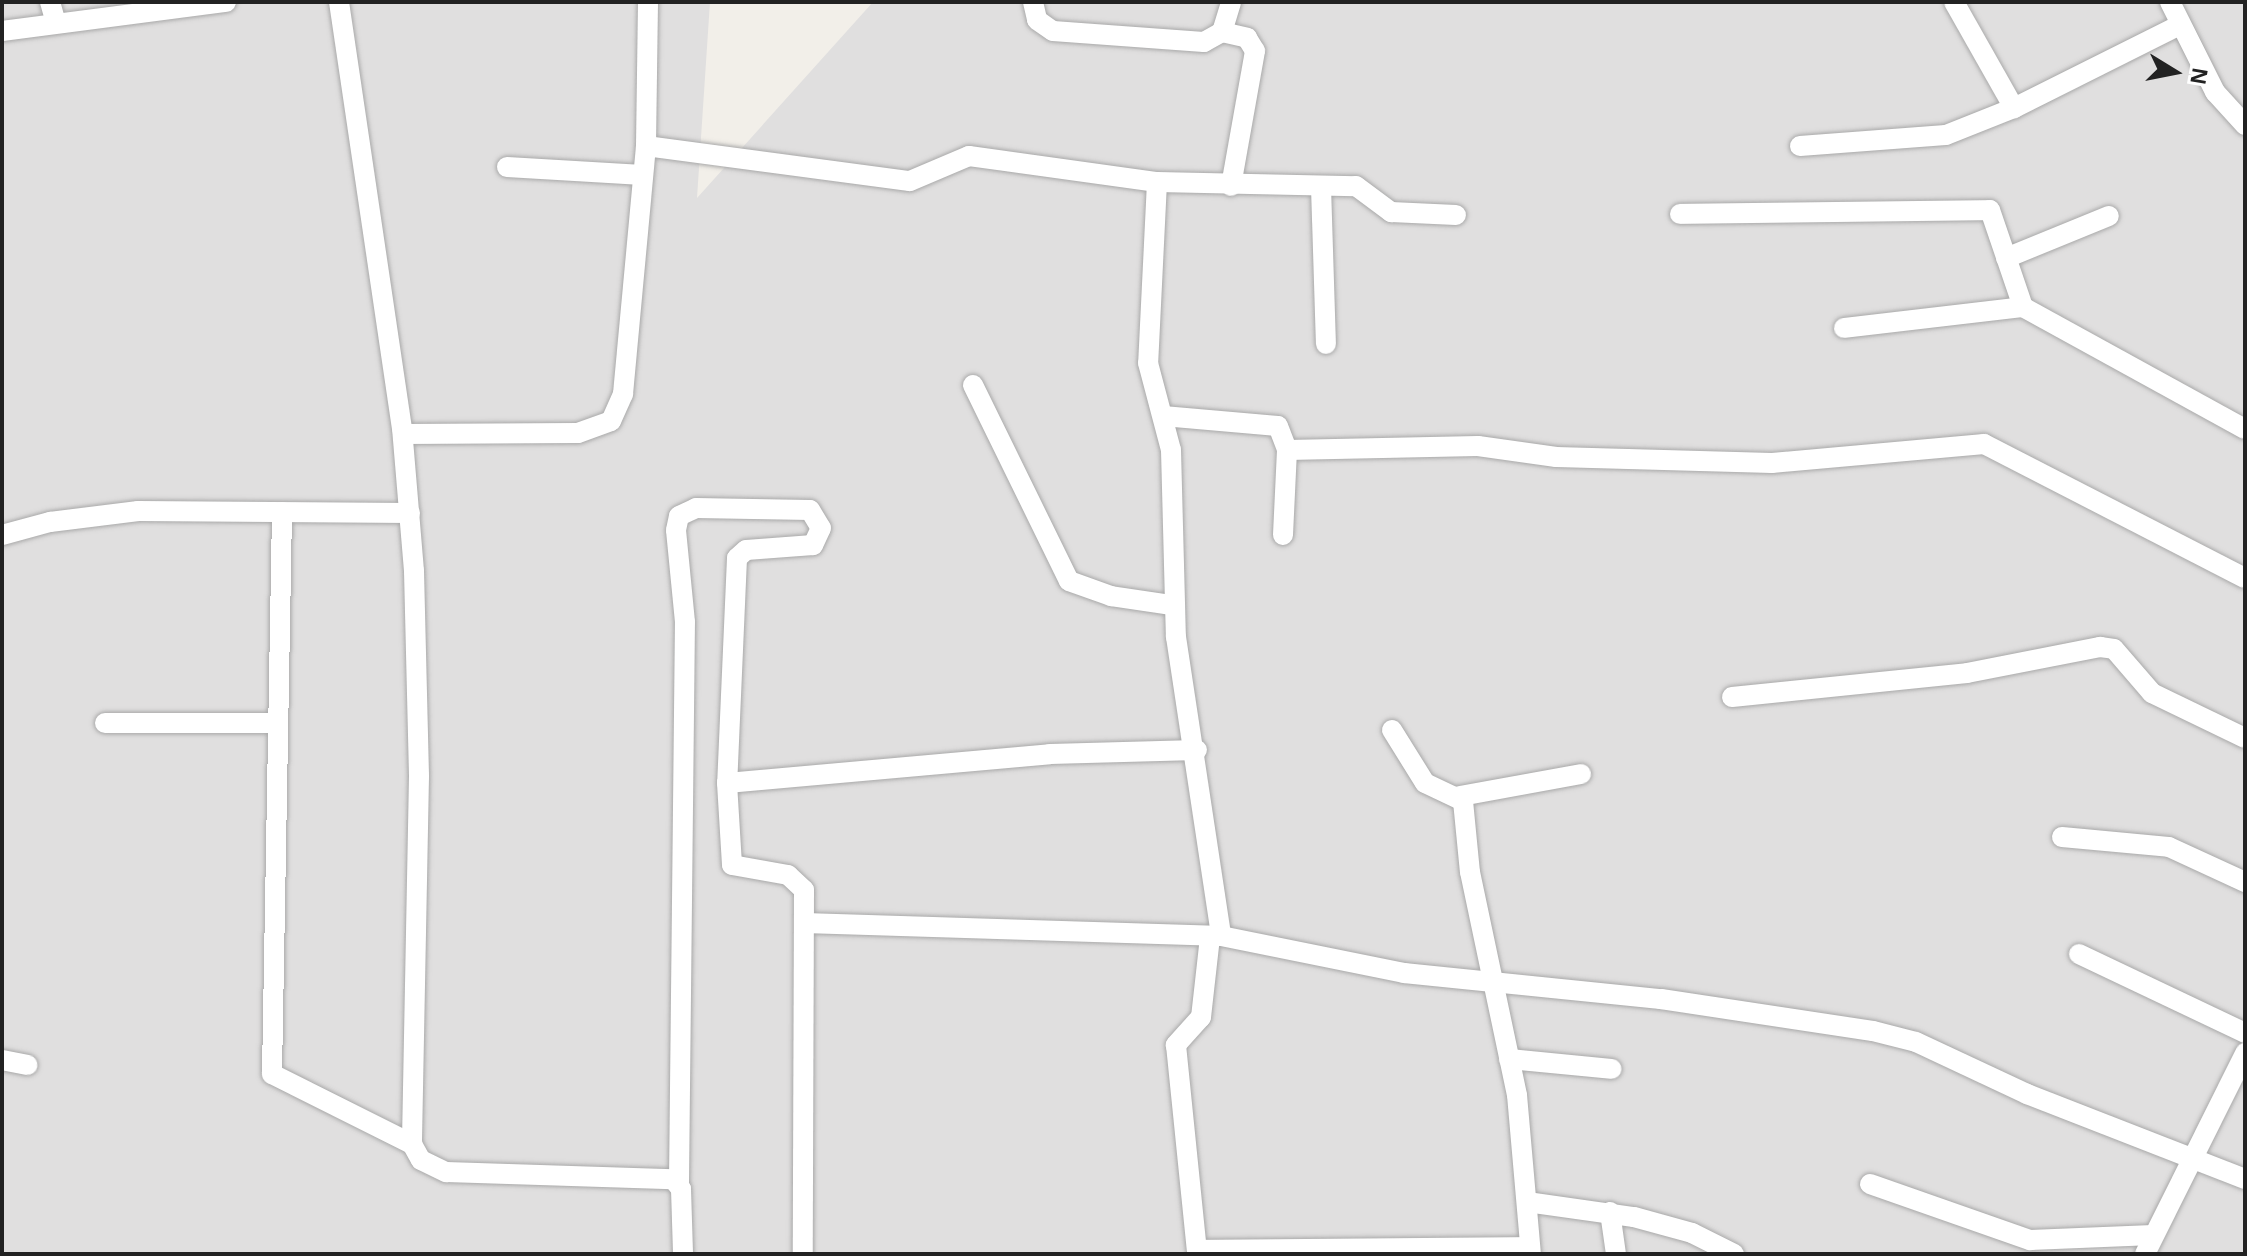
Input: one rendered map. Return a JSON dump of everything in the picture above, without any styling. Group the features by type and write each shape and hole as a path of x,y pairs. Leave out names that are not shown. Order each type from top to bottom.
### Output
{"street":[{"path":"50,2 56,23"},
{"path":"2,31 226,2"},
{"path":"339,2 403,434 410,513 419,776 412,1144 421,1160 446,1172 679,1182"},
{"path":"403,434 578,433 611,421 623,394 646,146 648,2"},
{"path":"1033,2 1037,20 1053,31 1204,42 1222,32 1247,38 1255,51 1231,186"},
{"path":"1222,32 1231,2"},
{"path":"1954,2 2014,108"},
{"path":"2170,2 2178,26 2215,92 2245,125"},
{"path":"1800,146 1946,135 2014,108 2178,26"},
{"path":"646,146 910,181 969,156 1157,182 1231,186 1356,186 1391,212 1456,215"},
{"path":"507,167 643,175"},
{"path":"1157,182 1148,363 1163,416 1174,489 1172,605 1197,750 1215,936 1201,1017 1176,1045 1193,1242 1206,1253 1530,1251 1509,1059 1460,796"},
{"path":"1321,187 1326,344"},
{"path":"1680,214 1978,207 1995,218 2023,307"},
{"path":"2006,258 2109,216"},
{"path":"1844,328 2023,307 2245,429"},
{"path":"973,385 1069,581 1111,596 1172,605"},
{"path":"1163,416 1278,426 1287,450 1283,535"},
{"path":"1287,450 1478,446 1556,457 1772,463 1984,444 2245,578"},
{"path":"683,1254 679,1182 685,622 676,530 679,516 696,508 810,510 821,528 813,545 746,550 737,558 727,783 732,865 799,881 806,923 803,1254"},
{"path":"2,535 50,522 138,511 410,513"},
{"path":"282,512 272,1074 412,1144"},
{"path":"1732,697 1967,673 2100,647 2114,649 2152,693 2245,738"},
{"path":"105,723 278,723"},
{"path":"1392,730 1425,783 1460,796 1581,774"},
{"path":"727,783 1050,754 1197,750"},
{"path":"2062,837 2169,847 2245,882"},
{"path":"806,923 1215,936 1404,973 1495,980 1873,1031 1916,1042 2027,1094 2193,1153 2245,1179"},
{"path":"2079,954 2245,1033"},
{"path":"1870,1184 2030,1240 2149,1244 2245,1053"},
{"path":"1509,1059 1612,1069"},
{"path":"2,1060 28,1065"},
{"path":"1527,1202 1610,1212 1692,1233 1734,1254"},
{"path":"1610,1212 1616,1254"}],"shaded area":[{"path":"2,2 710,2 697,198 873,2 2245,2 2245,1254 2,1254"}]}
